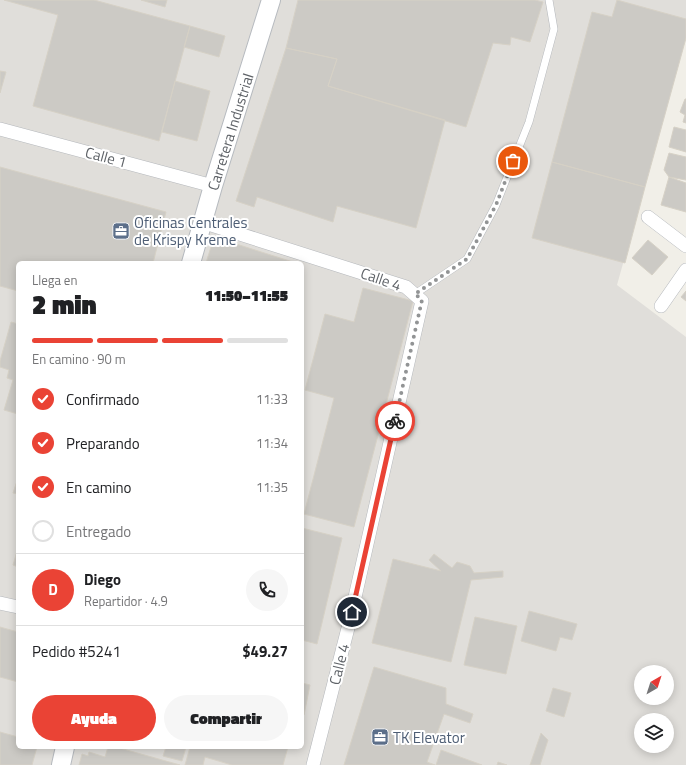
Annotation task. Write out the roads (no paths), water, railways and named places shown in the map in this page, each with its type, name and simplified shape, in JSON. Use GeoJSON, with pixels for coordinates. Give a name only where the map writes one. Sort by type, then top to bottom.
{"type":"FeatureCollection","features":[{"type":"Feature","properties":{"kind":"street","name":"Carretera Industrial"},"geometry":{"type":"LineString","coordinates":[[192,261],[202,222],[271,0]]}},
{"type":"Feature","properties":{"kind":"street","name":"Calle 1"},"geometry":{"type":"LineString","coordinates":[[0,129],[213,186]]}},
{"type":"Feature","properties":{"kind":"street"},"geometry":{"type":"LineString","coordinates":[[648,217],[686,246]]}},
{"type":"Feature","properties":{"kind":"street","name":"Calle 4"},"geometry":{"type":"LineString","coordinates":[[202,222],[406,287],[422,300],[348,628],[313,765]]}},
{"type":"Feature","properties":{"kind":"street"},"geometry":{"type":"LineString","coordinates":[[661,306],[686,270]]}},
{"type":"Feature","properties":{"kind":"street"},"geometry":{"type":"LineString","coordinates":[[0,603],[16,607]]}},
{"type":"Feature","properties":{"kind":"street"},"geometry":{"type":"LineString","coordinates":[[61,765],[65,749]]}},
{"type":"Feature","properties":{"kind":"lane"},"geometry":{"type":"LineString","coordinates":[[415,294],[467,259],[496,205],[529,122],[554,29],[549,0]]}},
{"type":"Feature","properties":{"kind":"place","name":"Oficinas Centrales de Krispy Kreme"},"geometry":{"type":"Point","coordinates":[121,231]}},
{"type":"Feature","properties":{"kind":"place","name":"TK Elevator"},"geometry":{"type":"Point","coordinates":[380,737]}}]}
